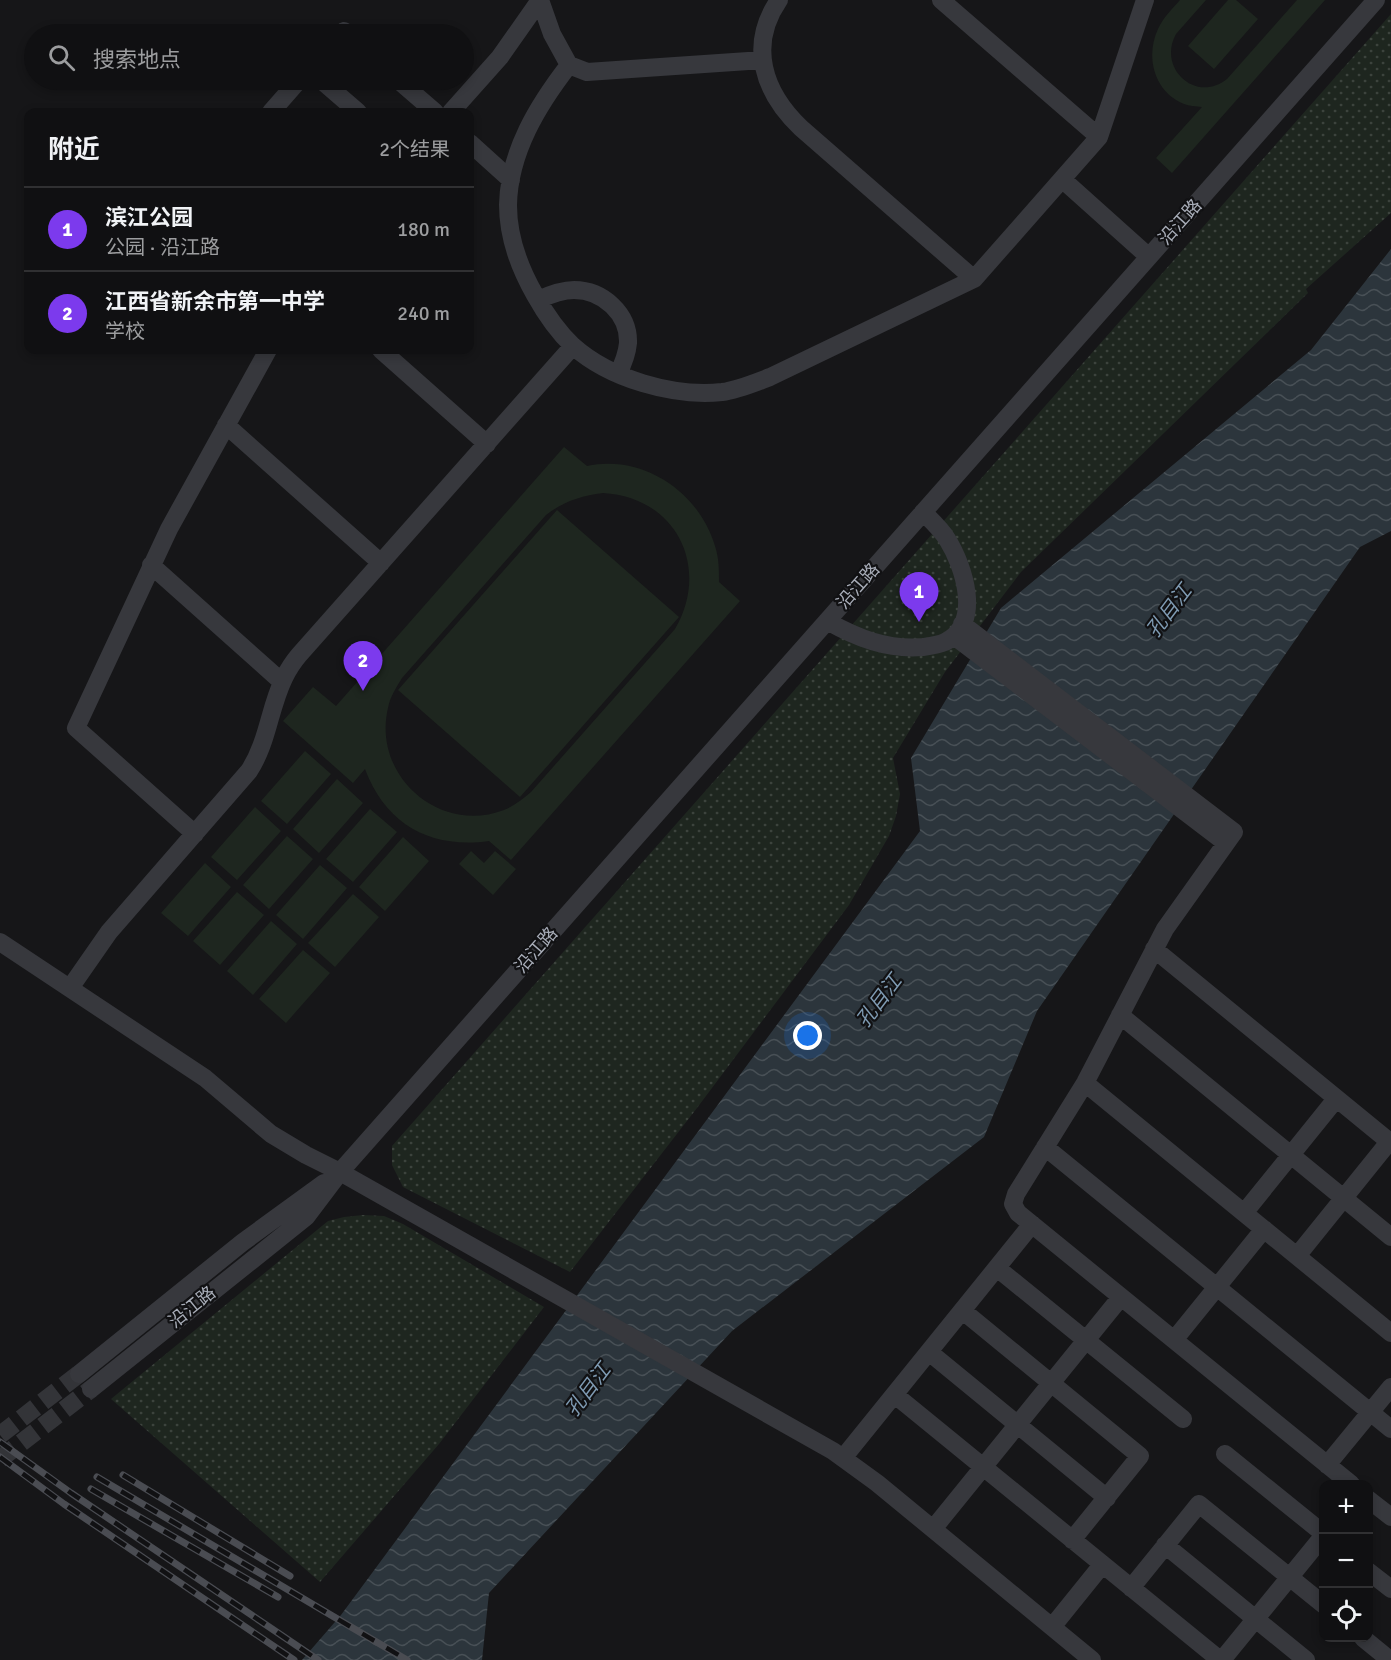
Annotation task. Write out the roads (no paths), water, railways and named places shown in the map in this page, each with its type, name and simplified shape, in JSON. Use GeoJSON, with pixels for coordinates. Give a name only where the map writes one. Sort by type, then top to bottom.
{"type":"FeatureCollection","features":[{"type":"Feature","properties":{"kind":"street"},"geometry":{"type":"LineString","coordinates":[[474,86],[500,57],[540,0],[552,34],[569,65],[587,72],[763,60]]}},
{"type":"Feature","properties":{"kind":"street"},"geometry":{"type":"LineString","coordinates":[[779,0],[766,24],[762,42],[767,81],[776,99],[788,116],[974,279]]}},
{"type":"Feature","properties":{"kind":"street"},"geometry":{"type":"LineString","coordinates":[[941,0],[1099,137]]}},
{"type":"Feature","properties":{"kind":"street"},"geometry":{"type":"LineString","coordinates":[[569,65],[547,96],[528,129],[517,155],[508,203],[512,243],[519,263],[538,300],[560,332],[573,346],[594,362],[618,374],[669,390],[696,393],[722,392],[770,377],[974,279],[1099,137],[1145,0]]}},
{"type":"Feature","properties":{"kind":"street","name":"沿江路"},"geometry":{"type":"LineString","coordinates":[[91,1389],[306,1217],[340,1172],[1376,0]]}},
{"type":"Feature","properties":{"kind":"street"},"geometry":{"type":"LineString","coordinates":[[274,108],[290,90]]}},
{"type":"Feature","properties":{"kind":"street"},"geometry":{"type":"LineString","coordinates":[[333,90],[353,108]]}},
{"type":"Feature","properties":{"kind":"street"},"geometry":{"type":"LineString","coordinates":[[410,90],[430,108]]}},
{"type":"Feature","properties":{"kind":"street"},"geometry":{"type":"LineString","coordinates":[[455,108],[471,90]]}},
{"type":"Feature","properties":{"kind":"street"},"geometry":{"type":"LineString","coordinates":[[474,147],[511,180]]}},
{"type":"Feature","properties":{"kind":"street"},"geometry":{"type":"LineString","coordinates":[[1062,180],[1149,257]]}},
{"type":"Feature","properties":{"kind":"street"},"geometry":{"type":"LineString","coordinates":[[538,300],[556,293],[574,290],[602,297],[618,311],[627,331],[627,351],[618,374]]}},
{"type":"Feature","properties":{"kind":"street"},"geometry":{"type":"LineString","coordinates":[[70,987],[109,932],[242,780],[255,762],[265,741],[282,682],[299,655],[573,346]]}},
{"type":"Feature","properties":{"kind":"street"},"geometry":{"type":"LineString","coordinates":[[195,834],[76,728],[151,565],[266,354]]}},
{"type":"Feature","properties":{"kind":"street"},"geometry":{"type":"LineString","coordinates":[[386,354],[487,444]]}},
{"type":"Feature","properties":{"kind":"street"},"geometry":{"type":"LineString","coordinates":[[226,425],[381,563]]}},
{"type":"Feature","properties":{"kind":"street"},"geometry":{"type":"LineString","coordinates":[[923,512],[947,540],[962,571],[968,602],[964,635]]}},
{"type":"Feature","properties":{"kind":"street"},"geometry":{"type":"LineString","coordinates":[[151,565],[282,682]]}},
{"type":"Feature","properties":{"kind":"street"},"geometry":{"type":"LineString","coordinates":[[827,621],[877,643],[911,648],[945,642],[964,635]]}},
{"type":"Feature","properties":{"kind":"street"},"geometry":{"type":"LineString","coordinates":[[964,635],[1230,838],[1178,910],[1154,949],[1085,1083],[1016,1194],[1013,1204],[1018,1213],[1345,1480]]}},
{"type":"Feature","properties":{"kind":"street"},"geometry":{"type":"LineString","coordinates":[[0,942],[205,1078],[271,1134],[843,1458],[877,1483],[1092,1660]]}},
{"type":"Feature","properties":{"kind":"street"},"geometry":{"type":"LineString","coordinates":[[1154,949],[1390,1143],[1297,1256]]}},
{"type":"Feature","properties":{"kind":"street"},"geometry":{"type":"LineString","coordinates":[[1120,1015],[1391,1237]]}},
{"type":"Feature","properties":{"kind":"street"},"geometry":{"type":"LineString","coordinates":[[1085,1083],[1391,1333]]}},
{"type":"Feature","properties":{"kind":"street"},"geometry":{"type":"LineString","coordinates":[[1244,1213],[1336,1099]]}},
{"type":"Feature","properties":{"kind":"street"},"geometry":{"type":"LineString","coordinates":[[1045,1147],[1391,1429]]}},
{"type":"Feature","properties":{"kind":"street","name":"沿江路"},"geometry":{"type":"LineString","coordinates":[[79,1374],[243,1242],[340,1172]]}},
{"type":"Feature","properties":{"kind":"street"},"geometry":{"type":"LineString","coordinates":[[843,1458],[1032,1224]]}},
{"type":"Feature","properties":{"kind":"street"},"geometry":{"type":"LineString","coordinates":[[1174,1340],[1264,1229]]}},
{"type":"Feature","properties":{"kind":"street"},"geometry":{"type":"LineString","coordinates":[[997,1268],[1183,1419]]}},
{"type":"Feature","properties":{"kind":"street"},"geometry":{"type":"LineString","coordinates":[[933,1529],[1121,1297]]}},
{"type":"Feature","properties":{"kind":"street"},"geometry":{"type":"LineString","coordinates":[[963,1311],[1140,1456],[1072,1540]]}},
{"type":"Feature","properties":{"kind":"street"},"geometry":{"type":"LineString","coordinates":[[929,1352],[1107,1498]]}},
{"type":"Feature","properties":{"kind":"street"},"geometry":{"type":"LineString","coordinates":[[1327,1465],[1391,1387]]}},
{"type":"Feature","properties":{"kind":"street"},"geometry":{"type":"LineString","coordinates":[[895,1395],[1221,1660],[1319,1540]]}},
{"type":"Feature","properties":{"kind":"street"},"geometry":{"type":"LineString","coordinates":[[1225,1454],[1322,1534]]}},
{"type":"Feature","properties":{"kind":"street"},"geometry":{"type":"LineString","coordinates":[[1373,1503],[1391,1517]]}},
{"type":"Feature","properties":{"kind":"street"},"geometry":{"type":"LineString","coordinates":[[1131,1588],[1199,1504],[1319,1602]]}},
{"type":"Feature","properties":{"kind":"street"},"geometry":{"type":"LineString","coordinates":[[1165,1545],[1306,1660]]}},
{"type":"Feature","properties":{"kind":"street"},"geometry":{"type":"LineString","coordinates":[[1052,1627],[1102,1564]]}},
{"type":"Feature","properties":{"kind":"street"},"geometry":{"type":"LineString","coordinates":[[1373,1575],[1391,1590]]}},
{"type":"Feature","properties":{"kind":"street"},"geometry":{"type":"LineString","coordinates":[[1368,1642],[1390,1660]]}},
{"type":"Feature","properties":{"kind":"water","name":"孔目江"},"geometry":{"type":"Polygon","coordinates":[[[1391,249],[1391,531],[1360,547],[1037,1011],[984,1137],[732,1331],[489,1593],[482,1660],[302,1660],[341,1615],[920,831],[911,758],[1001,608],[1311,350],[1391,249]]]}},
{"type":"Feature","properties":{"kind":"tunnel"},"geometry":{"type":"LineString","coordinates":[[0,1435],[79,1374]]}},
{"type":"Feature","properties":{"kind":"tunnel"},"geometry":{"type":"LineString","coordinates":[[0,1459],[91,1389]]}},
{"type":"Feature","properties":{"kind":"railway"},"geometry":{"type":"LineString","coordinates":[[0,1442],[71,1493],[318,1660]]}},
{"type":"Feature","properties":{"kind":"railway"},"geometry":{"type":"LineString","coordinates":[[0,1457],[64,1504],[294,1660]]}},
{"type":"Feature","properties":{"kind":"railway"},"geometry":{"type":"LineString","coordinates":[[123,1475],[290,1576]]}},
{"type":"Feature","properties":{"kind":"railway"},"geometry":{"type":"LineString","coordinates":[[97,1477],[407,1660]]}},
{"type":"Feature","properties":{"kind":"railway"},"geometry":{"type":"LineString","coordinates":[[91,1489],[278,1597]]}},
{"type":"Feature","properties":{"kind":"place","name":"滨江公园"},"geometry":{"type":"Point","coordinates":[919,622]}},
{"type":"Feature","properties":{"kind":"place","name":"江西省新余市第一中学"},"geometry":{"type":"Point","coordinates":[363,691]}}]}
